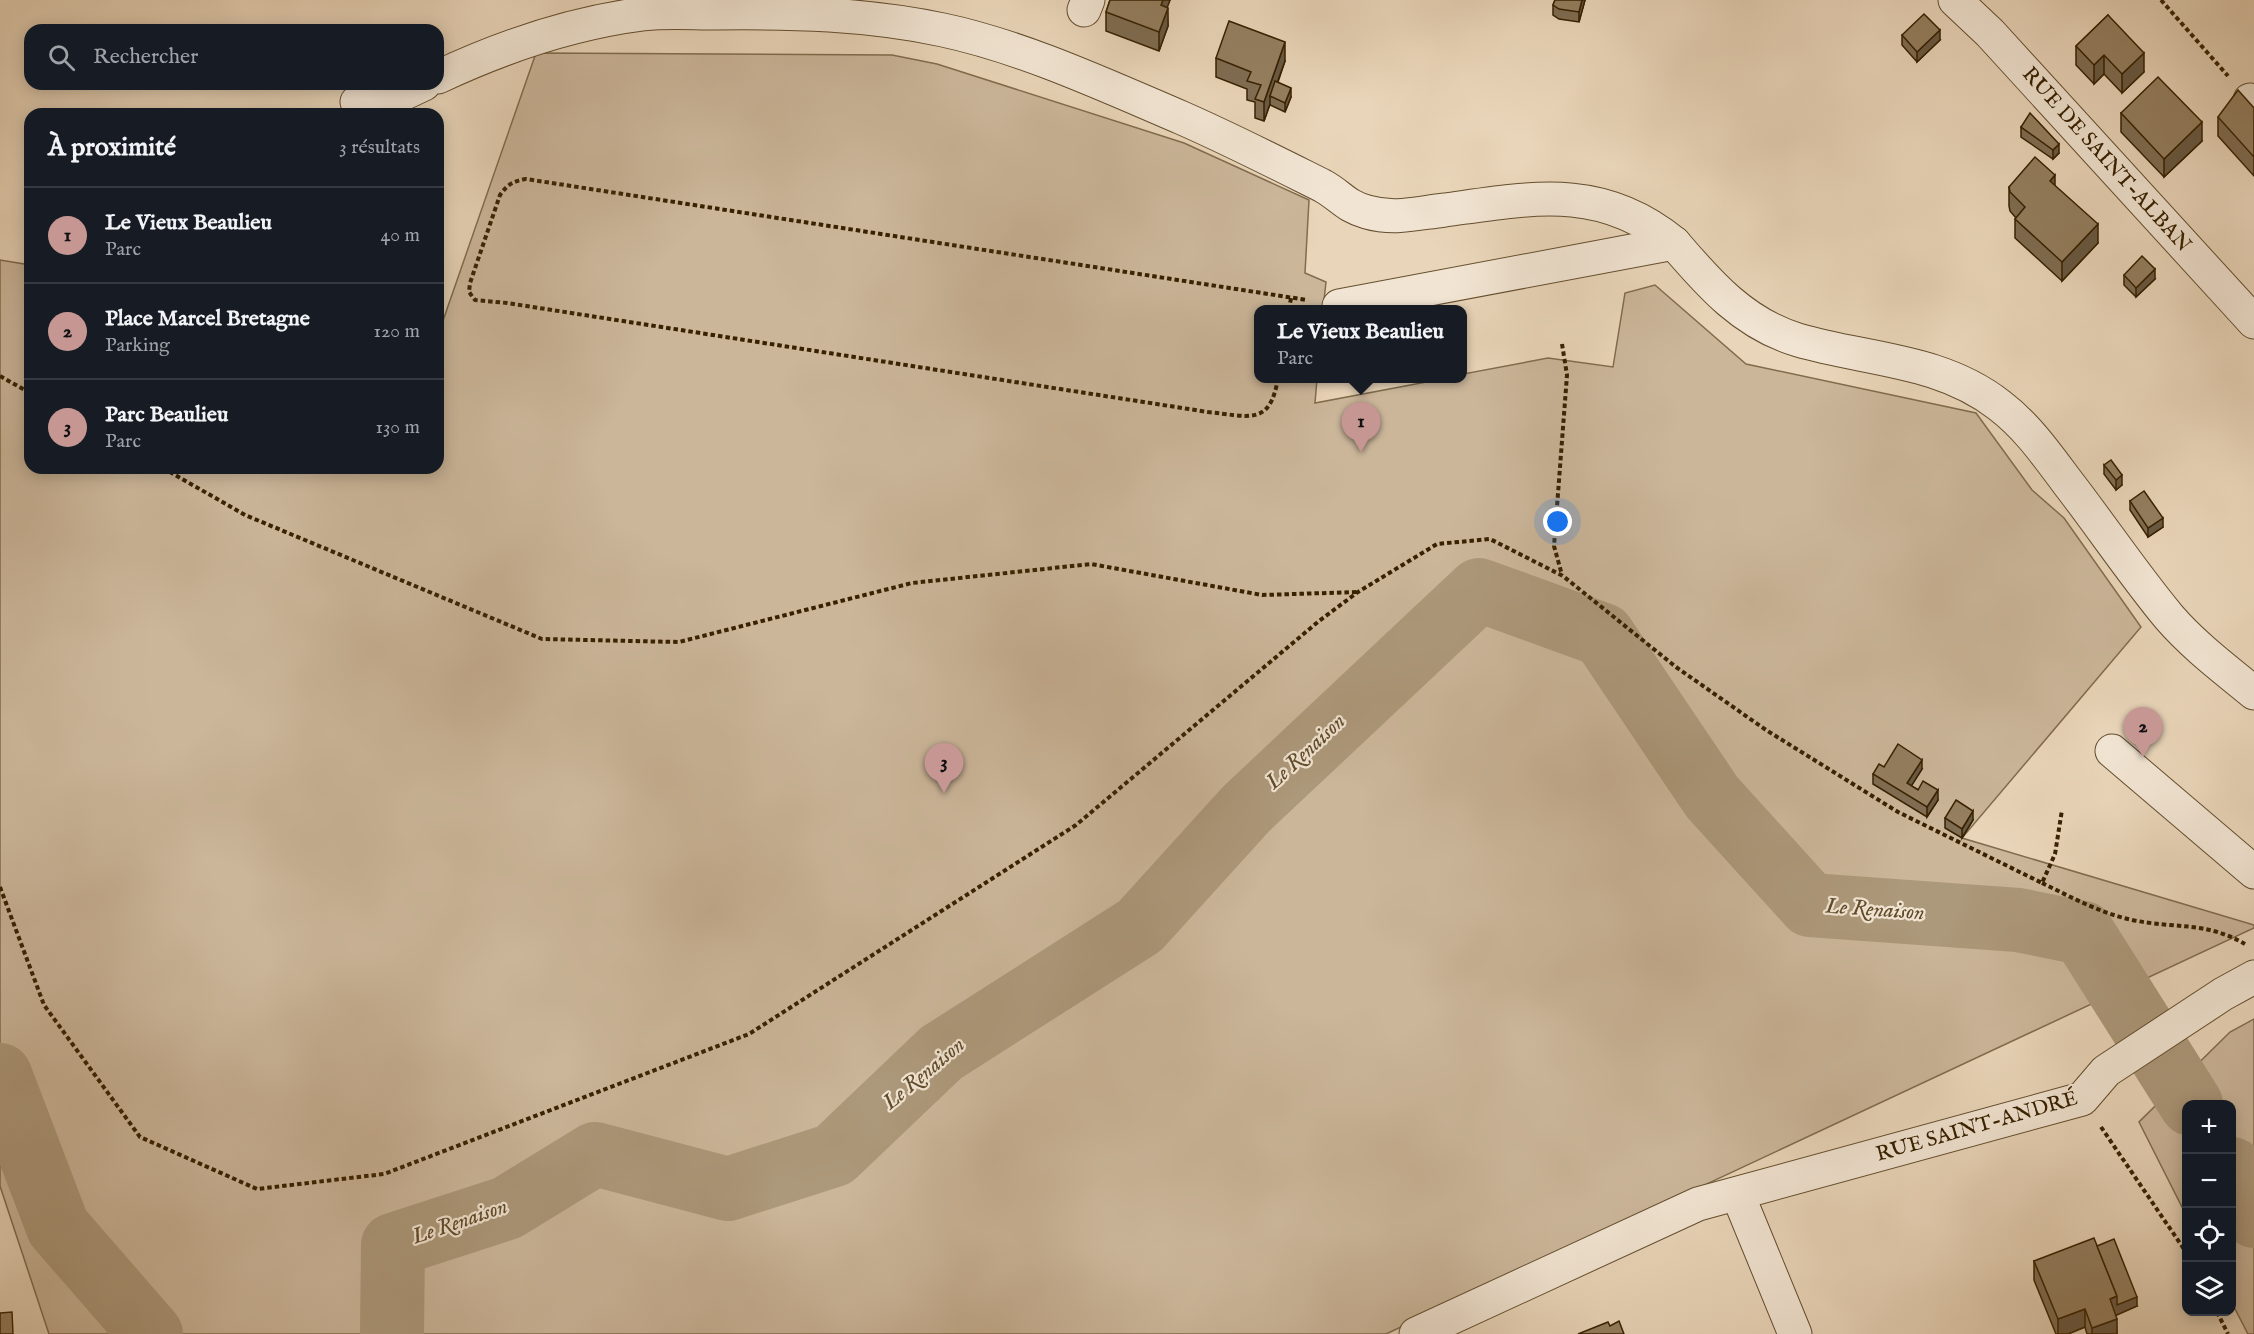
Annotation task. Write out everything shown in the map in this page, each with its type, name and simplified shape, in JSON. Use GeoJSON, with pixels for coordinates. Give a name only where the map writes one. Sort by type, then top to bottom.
{"type":"FeatureCollection","features":[{"type":"Feature","properties":{"kind":"street","name":"RUE DE SAINT-ALBAN"},"geometry":{"type":"LineString","coordinates":[[1955,0],[1990,33],[2254,322]]}},
{"type":"Feature","properties":{"kind":"street"},"geometry":{"type":"LineString","coordinates":[[444,74],[487,54],[528,41],[644,14],[845,15],[944,30],[1046,62],[1185,120],[1328,189],[1348,206],[1369,213],[1395,218],[1530,199],[1565,198],[1589,201],[1635,215],[1674,243],[1726,300],[1772,329],[1797,340],[1922,367],[1975,389],[1999,405],[2040,445],[2170,618],[2200,648],[2254,693]]}},
{"type":"Feature","properties":{"kind":"street"},"geometry":{"type":"LineString","coordinates":[[357,102],[390,100],[411,90]]}},
{"type":"Feature","properties":{"kind":"street"},"geometry":{"type":"LineString","coordinates":[[1344,305],[1674,243]]}},
{"type":"Feature","properties":{"kind":"street"},"geometry":{"type":"LineString","coordinates":[[2112,751],[2254,872]]}},
{"type":"Feature","properties":{"kind":"street","name":"RUE SAINT-ANDRÉ"},"geometry":{"type":"LineString","coordinates":[[1416,1334],[1698,1204],[1738,1195],[2082,1099],[2106,1071],[2223,994],[2251,962]]}},
{"type":"Feature","properties":{"kind":"street"},"geometry":{"type":"LineString","coordinates":[[1738,1195],[1795,1334]]}},
{"type":"Feature","properties":{"kind":"street","name":"RUE SAINT-ANDRÉ"},"geometry":{"type":"LineString","coordinates":[[1457,1334],[1698,1222],[1738,1195]]}},
{"type":"Feature","properties":{"kind":"path"},"geometry":{"type":"LineString","coordinates":[[2161,0],[2252,103]]}},
{"type":"Feature","properties":{"kind":"path"},"geometry":{"type":"LineString","coordinates":[[1277,383],[1271,406],[1264,414],[1254,417],[1209,412],[507,303],[484,302],[475,300],[469,292],[470,283],[500,195],[506,186],[515,180],[526,179],[1291,298],[1290,305]]}},
{"type":"Feature","properties":{"kind":"path"},"geometry":{"type":"LineString","coordinates":[[1562,344],[1567,375],[1554,546],[1563,576]]}},
{"type":"Feature","properties":{"kind":"path"},"geometry":{"type":"LineString","coordinates":[[0,376],[24,390]]}},
{"type":"Feature","properties":{"kind":"path"},"geometry":{"type":"LineString","coordinates":[[173,474],[245,515],[542,639],[679,642],[912,583],[1091,564],[1262,595],[1358,592]]}},
{"type":"Feature","properties":{"kind":"path"},"geometry":{"type":"LineString","coordinates":[[0,887],[44,1005],[140,1137],[257,1189],[384,1174],[749,1034],[1076,825],[1319,621],[1358,592],[1437,544],[1490,539],[1563,576],[1676,667],[1766,730],[1898,812],[2092,908],[2163,926],[2206,927],[2222,932],[2251,962]]}},
{"type":"Feature","properties":{"kind":"path"},"geometry":{"type":"LineString","coordinates":[[2042,883],[2055,854],[2062,810]]}},
{"type":"Feature","properties":{"kind":"path"},"geometry":{"type":"LineString","coordinates":[[2082,1099],[2182,1245]]}},
{"type":"Feature","properties":{"kind":"path"},"geometry":{"type":"LineString","coordinates":[[2219,1316],[2228,1334]]}},
{"type":"Feature","properties":{"kind":"shaded area"},"geometry":{"type":"Polygon","coordinates":[[[536,53],[892,55],[937,64],[1184,143],[1309,200],[1305,273],[1326,282],[1323,305],[1254,305],[1254,383],[1317,383],[1315,403],[1421,383],[1467,383],[1467,373],[1548,358],[1613,367],[1625,293],[1655,285],[1746,364],[1976,413],[2032,490],[2064,518],[2141,627],[1962,838],[2254,925],[2254,928],[1386,1334],[49,1334],[0,1186],[0,260],[24,264],[24,474],[444,474],[444,318],[536,53]]]}},
{"type":"Feature","properties":{"kind":"shaded area"},"geometry":{"type":"Polygon","coordinates":[[[2254,1019],[2254,1334],[2248,1334],[2236,1311],[2236,1100],[2182,1100],[2182,1207],[2139,1122],[2230,1032],[2254,1019]]]}},
{"type":"Feature","properties":{"kind":"building"},"geometry":{"type":"Polygon","coordinates":[[[1110,0],[1163,0],[1161,5],[1168,8],[1159,32],[1106,12],[1110,0]]]}},
{"type":"Feature","properties":{"kind":"building"},"geometry":{"type":"Polygon","coordinates":[[[1555,0],[1582,0],[1579,12],[1559,9],[1553,5],[1555,0]]]}},
{"type":"Feature","properties":{"kind":"building"},"geometry":{"type":"Polygon","coordinates":[[[1924,14],[1940,30],[1917,52],[1902,35],[1924,14]]]}},
{"type":"Feature","properties":{"kind":"building"},"geometry":{"type":"Polygon","coordinates":[[[2108,15],[2144,53],[2122,74],[2104,55],[2094,65],[2076,46],[2108,15]]]}},
{"type":"Feature","properties":{"kind":"building"},"geometry":{"type":"Polygon","coordinates":[[[1229,21],[1285,42],[1264,102],[1255,99],[1261,85],[1247,81],[1251,72],[1216,58],[1229,21]]]}},
{"type":"Feature","properties":{"kind":"building"},"geometry":{"type":"Polygon","coordinates":[[[2158,77],[2202,122],[2164,159],[2121,113],[2158,77]]]}},
{"type":"Feature","properties":{"kind":"building"},"geometry":{"type":"Polygon","coordinates":[[[1275,81],[1291,88],[1285,103],[1270,96],[1275,81]]]}},
{"type":"Feature","properties":{"kind":"building"},"geometry":{"type":"Polygon","coordinates":[[[2238,90],[2254,108],[2254,157],[2218,117],[2238,90]]]}},
{"type":"Feature","properties":{"kind":"building"},"geometry":{"type":"Polygon","coordinates":[[[2030,113],[2059,144],[2053,150],[2021,127],[2030,113]]]}},
{"type":"Feature","properties":{"kind":"building"},"geometry":{"type":"Polygon","coordinates":[[[2035,157],[2055,175],[2050,181],[2098,224],[2062,262],[2015,219],[2025,207],[2010,192],[2009,187],[2035,157]]]}},
{"type":"Feature","properties":{"kind":"building"},"geometry":{"type":"Polygon","coordinates":[[[2142,256],[2155,269],[2136,288],[2124,275],[2142,256]]]}},
{"type":"Feature","properties":{"kind":"building"},"geometry":{"type":"Polygon","coordinates":[[[2111,460],[2122,475],[2116,480],[2104,465],[2111,460]]]}},
{"type":"Feature","properties":{"kind":"building"},"geometry":{"type":"Polygon","coordinates":[[[2144,491],[2163,518],[2148,528],[2130,501],[2144,491]]]}},
{"type":"Feature","properties":{"kind":"building"},"geometry":{"type":"Polygon","coordinates":[[[1898,744],[1922,760],[1907,783],[1918,790],[1923,781],[1938,790],[1927,807],[1873,774],[1879,764],[1884,767],[1898,744]]]}},
{"type":"Feature","properties":{"kind":"building"},"geometry":{"type":"Polygon","coordinates":[[[1956,800],[1973,811],[1962,829],[1945,818],[1956,800]]]}},
{"type":"Feature","properties":{"kind":"building"},"geometry":{"type":"Polygon","coordinates":[[[2094,1238],[2117,1296],[2110,1299],[2117,1319],[2092,1328],[2085,1309],[2058,1319],[2034,1261],[2094,1238]]]}},
{"type":"Feature","properties":{"kind":"building"},"geometry":{"type":"Polygon","coordinates":[[[2114,1239],[2137,1297],[2117,1305],[2117,1296],[2097,1246],[2114,1239]]]}},
{"type":"Feature","properties":{"kind":"building"},"geometry":{"type":"Polygon","coordinates":[[[12,1312],[13,1334],[0,1334],[0,1313],[12,1312]]]}},
{"type":"Feature","properties":{"kind":"building"},"geometry":{"type":"Polygon","coordinates":[[[1619,1321],[1624,1334],[1578,1334],[1608,1322],[1610,1326],[1619,1321]]]}},
{"type":"Feature","properties":{"kind":"waterway","name":"Le Renaison"},"geometry":{"type":"LineString","coordinates":[[392,1334],[393,1245],[507,1208],[595,1154],[728,1189],[834,1155],[941,1053],[1140,926],[1246,809],[1479,590],[1603,635],[1712,797],[1810,905],[2018,920],[2083,933],[2188,1100]]}},
{"type":"Feature","properties":{"kind":"waterway","name":"Le Renaison"},"geometry":{"type":"LineString","coordinates":[[0,1075],[58,1227],[151,1334]]}},
{"type":"Feature","properties":{"kind":"waterway","name":"Le Renaison"},"geometry":{"type":"LineString","coordinates":[[2236,1178],[2254,1216]]}},
{"type":"Feature","properties":{"kind":"place","name":"Le Vieux Beaulieu"},"geometry":{"type":"Point","coordinates":[1361,452]}},
{"type":"Feature","properties":{"kind":"place","name":"Place Marcel Bretagne"},"geometry":{"type":"Point","coordinates":[2143,757]}},
{"type":"Feature","properties":{"kind":"place","name":"Parc Beaulieu"},"geometry":{"type":"Point","coordinates":[944,793]}}]}
